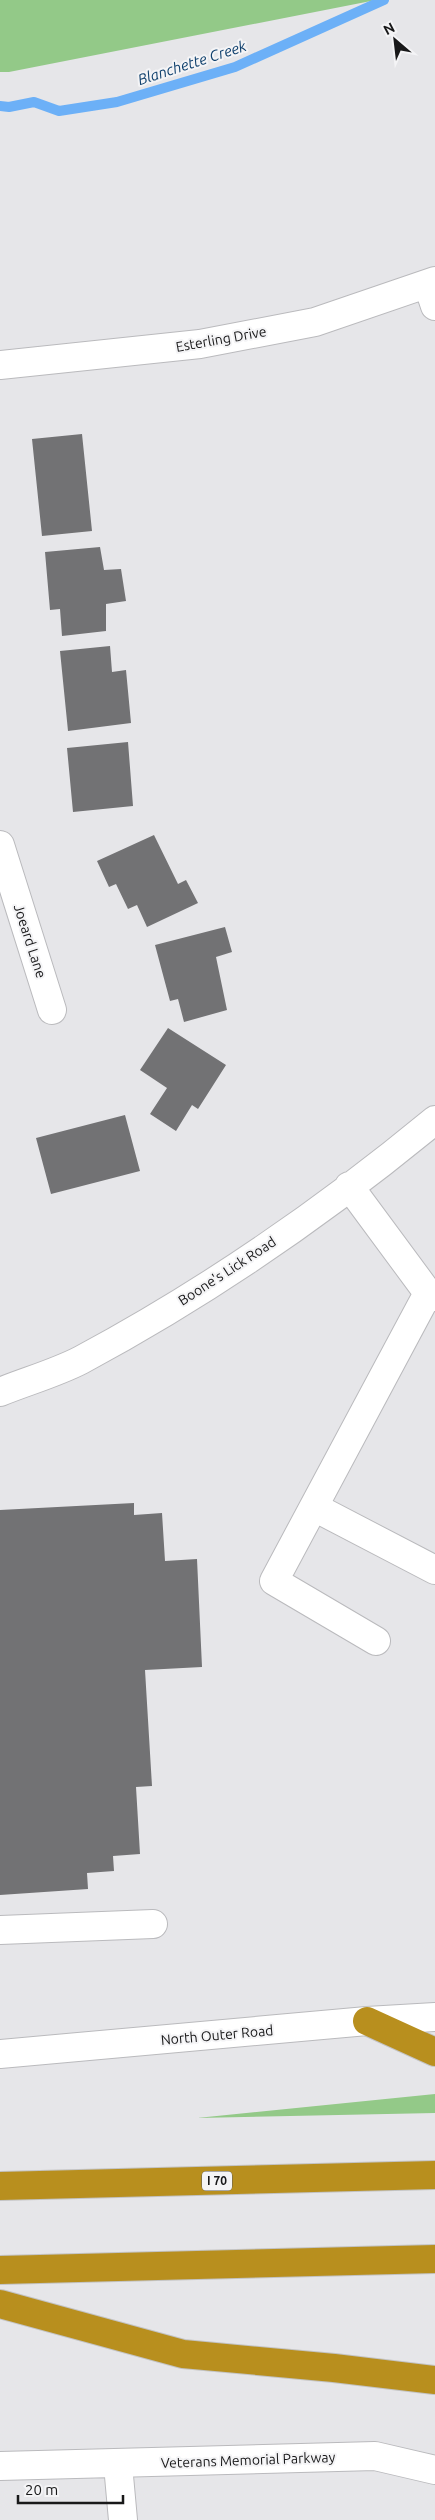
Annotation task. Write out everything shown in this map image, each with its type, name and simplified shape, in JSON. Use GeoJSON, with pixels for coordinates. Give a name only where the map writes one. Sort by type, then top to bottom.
{"type":"FeatureCollection","features":[{"type":"Feature","properties":{"kind":"highway"},"geometry":{"type":"LineString","coordinates":[[367,2021],[435,2052]]}},
{"type":"Feature","properties":{"kind":"highway","name":"I 70"},"geometry":{"type":"LineString","coordinates":[[0,2186],[435,2175]]}},
{"type":"Feature","properties":{"kind":"highway"},"geometry":{"type":"LineString","coordinates":[[0,2270],[435,2259]]}},
{"type":"Feature","properties":{"kind":"highway"},"geometry":{"type":"LineString","coordinates":[[0,2304],[183,2354],[334,2368],[435,2380]]}},
{"type":"Feature","properties":{"kind":"street","name":"Esterling Drive"},"geometry":{"type":"LineString","coordinates":[[0,365],[200,344],[315,322],[432,291]]}},
{"type":"Feature","properties":{"kind":"street","name":"Joeard Lane"},"geometry":{"type":"LineString","coordinates":[[0,844],[52,1010]]}},
{"type":"Feature","properties":{"kind":"street","name":"Boone's Lick Road"},"geometry":{"type":"LineString","coordinates":[[0,1392],[80,1360],[183,1300],[284,1234],[435,1120]]}},
{"type":"Feature","properties":{"kind":"street"},"geometry":{"type":"LineString","coordinates":[[349,1186],[431,1295],[274,1581],[376,1641]]}},
{"type":"Feature","properties":{"kind":"street"},"geometry":{"type":"LineString","coordinates":[[314,1507],[435,1570]]}},
{"type":"Feature","properties":{"kind":"street"},"geometry":{"type":"LineString","coordinates":[[0,1930],[153,1924]]}},
{"type":"Feature","properties":{"kind":"street","name":"North Outer Road"},"geometry":{"type":"LineString","coordinates":[[0,2054],[367,2021],[435,2017]]}},
{"type":"Feature","properties":{"kind":"street","name":"Veterans Memorial Parkway"},"geometry":{"type":"LineString","coordinates":[[0,2466],[376,2456],[435,2470]]}},
{"type":"Feature","properties":{"kind":"street"},"geometry":{"type":"LineString","coordinates":[[118,2464],[123,2520]]}},
{"type":"Feature","properties":{"kind":"green space"},"geometry":{"type":"Polygon","coordinates":[[[0,0],[376,0],[9,72],[0,72],[0,0]]]}},
{"type":"Feature","properties":{"kind":"green space"},"geometry":{"type":"Polygon","coordinates":[[[435,2094],[435,2113],[197,2118],[435,2094]]]}},
{"type":"Feature","properties":{"kind":"building"},"geometry":{"type":"Polygon","coordinates":[[[82,434],[92,531],[42,536],[32,439],[82,434]]]}},
{"type":"Feature","properties":{"kind":"building"},"geometry":{"type":"Polygon","coordinates":[[[100,547],[104,570],[121,569],[126,601],[106,604],[106,631],[62,636],[60,609],[50,610],[45,552],[100,547]]]}},
{"type":"Feature","properties":{"kind":"building"},"geometry":{"type":"Polygon","coordinates":[[[110,646],[112,672],[126,670],[131,723],[68,731],[60,651],[110,646]]]}},
{"type":"Feature","properties":{"kind":"building"},"geometry":{"type":"Polygon","coordinates":[[[128,742],[133,806],[73,812],[67,748],[128,742]]]}},
{"type":"Feature","properties":{"kind":"building"},"geometry":{"type":"Polygon","coordinates":[[[154,835],[178,884],[186,880],[198,903],[147,927],[137,905],[128,909],[116,884],[109,887],[97,861],[154,835]]]}},
{"type":"Feature","properties":{"kind":"building"},"geometry":{"type":"Polygon","coordinates":[[[225,927],[232,952],[216,957],[227,1010],[184,1022],[178,999],[170,1001],[155,945],[225,927]]]}},
{"type":"Feature","properties":{"kind":"building"},"geometry":{"type":"Polygon","coordinates":[[[168,1028],[226,1065],[198,1109],[192,1105],[176,1131],[150,1114],[167,1088],[140,1070],[168,1028]]]}},
{"type":"Feature","properties":{"kind":"building"},"geometry":{"type":"Polygon","coordinates":[[[125,1115],[140,1171],[51,1194],[36,1138],[125,1115]]]}},
{"type":"Feature","properties":{"kind":"building"},"geometry":{"type":"Polygon","coordinates":[[[134,1503],[134,1515],[162,1513],[165,1561],[197,1559],[202,1667],[145,1670],[152,1786],[136,1787],[140,1854],[113,1856],[114,1871],[87,1873],[88,1889],[0,1895],[0,1510],[134,1503]]]}},
{"type":"Feature","properties":{"kind":"waterway","name":"Blanchette Creek"},"geometry":{"type":"LineString","coordinates":[[0,106],[9,107],[34,102],[59,111],[117,102],[235,67],[384,0]]}}]}
